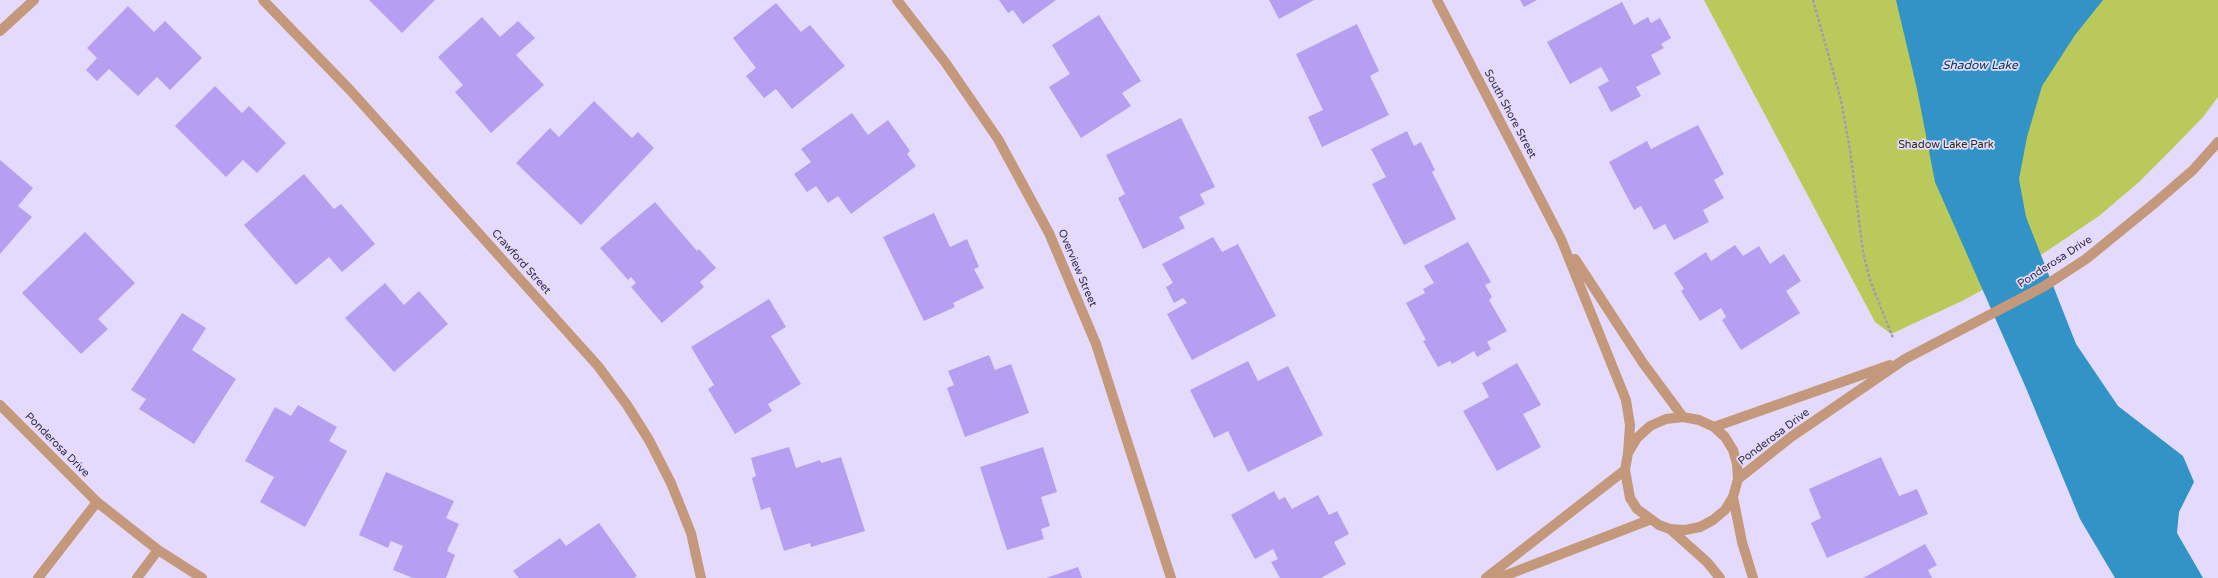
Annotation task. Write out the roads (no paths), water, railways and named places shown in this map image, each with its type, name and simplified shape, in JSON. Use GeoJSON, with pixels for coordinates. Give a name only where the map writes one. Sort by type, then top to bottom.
{"type":"FeatureCollection","features":[{"type":"Feature","properties":{"kind":"street"},"geometry":{"type":"LineString","coordinates":[[0,31],[34,0]]}},
{"type":"Feature","properties":{"kind":"street","name":"Crawford Street"},"geometry":{"type":"LineString","coordinates":[[263,0],[350,90],[598,366],[628,405],[649,440],[671,483],[691,533],[701,578]]}},
{"type":"Feature","properties":{"kind":"street","name":"Overview Street"},"geometry":{"type":"LineString","coordinates":[[897,0],[945,62],[998,139],[1049,233],[1096,344],[1171,578]]}},
{"type":"Feature","properties":{"kind":"street","name":"South Shore Street"},"geometry":{"type":"LineString","coordinates":[[1437,0],[1562,238],[1643,363],[1683,417]]}},
{"type":"Feature","properties":{"kind":"street","name":"Ponderosa Drive"},"geometry":{"type":"LineString","coordinates":[[1738,479],[1791,437],[1905,359],[2043,287],[2086,259],[2193,170],[2218,142]]}},
{"type":"Feature","properties":{"kind":"street","name":"South Shore Street"},"geometry":{"type":"LineString","coordinates":[[1562,238],[1626,400],[1630,425],[1628,453]]}},
{"type":"Feature","properties":{"kind":"street","name":"Ponderosa Drive"},"geometry":{"type":"LineString","coordinates":[[1714,427],[1905,359]]}},
{"type":"Feature","properties":{"kind":"street","name":"Ponderosa Drive"},"geometry":{"type":"LineString","coordinates":[[0,405],[97,502],[158,550],[202,578]]}},
{"type":"Feature","properties":{"kind":"street"},"geometry":{"type":"LineString","coordinates":[[1670,529],[1685,530],[1700,527],[1713,520],[1725,510],[1733,497],[1738,479],[1737,464],[1733,450],[1725,437],[1714,427],[1699,420],[1683,417],[1666,419],[1650,426],[1637,438],[1628,453],[1625,470],[1630,498],[1637,509],[1649,520],[1670,529],[1707,562],[1720,578]]}},
{"type":"Feature","properties":{"kind":"street"},"geometry":{"type":"LineString","coordinates":[[1486,578],[1625,470]]}},
{"type":"Feature","properties":{"kind":"street"},"geometry":{"type":"LineString","coordinates":[[1733,497],[1742,542],[1753,578]]}},
{"type":"Feature","properties":{"kind":"street"},"geometry":{"type":"LineString","coordinates":[[38,578],[97,502]]}},
{"type":"Feature","properties":{"kind":"street"},"geometry":{"type":"LineString","coordinates":[[1499,578],[1649,520]]}},
{"type":"Feature","properties":{"kind":"street"},"geometry":{"type":"LineString","coordinates":[[137,578],[158,550]]}},
{"type":"Feature","properties":{"kind":"water","name":"Shadow Lake"},"geometry":{"type":"Polygon","coordinates":[[[1896,0],[2103,0],[2075,35],[2042,86],[2027,137],[2019,179],[2026,217],[2076,344],[2118,406],[2183,456],[2194,482],[2179,512],[2177,533],[2203,578],[2115,578],[2080,519],[2026,388],[1935,182],[1917,89],[1896,0]]]}},
{"type":"Feature","properties":{"kind":"park label","name":"Shadow Lake Park"},"geometry":{"type":"Point","coordinates":[1946,145]}}]}
